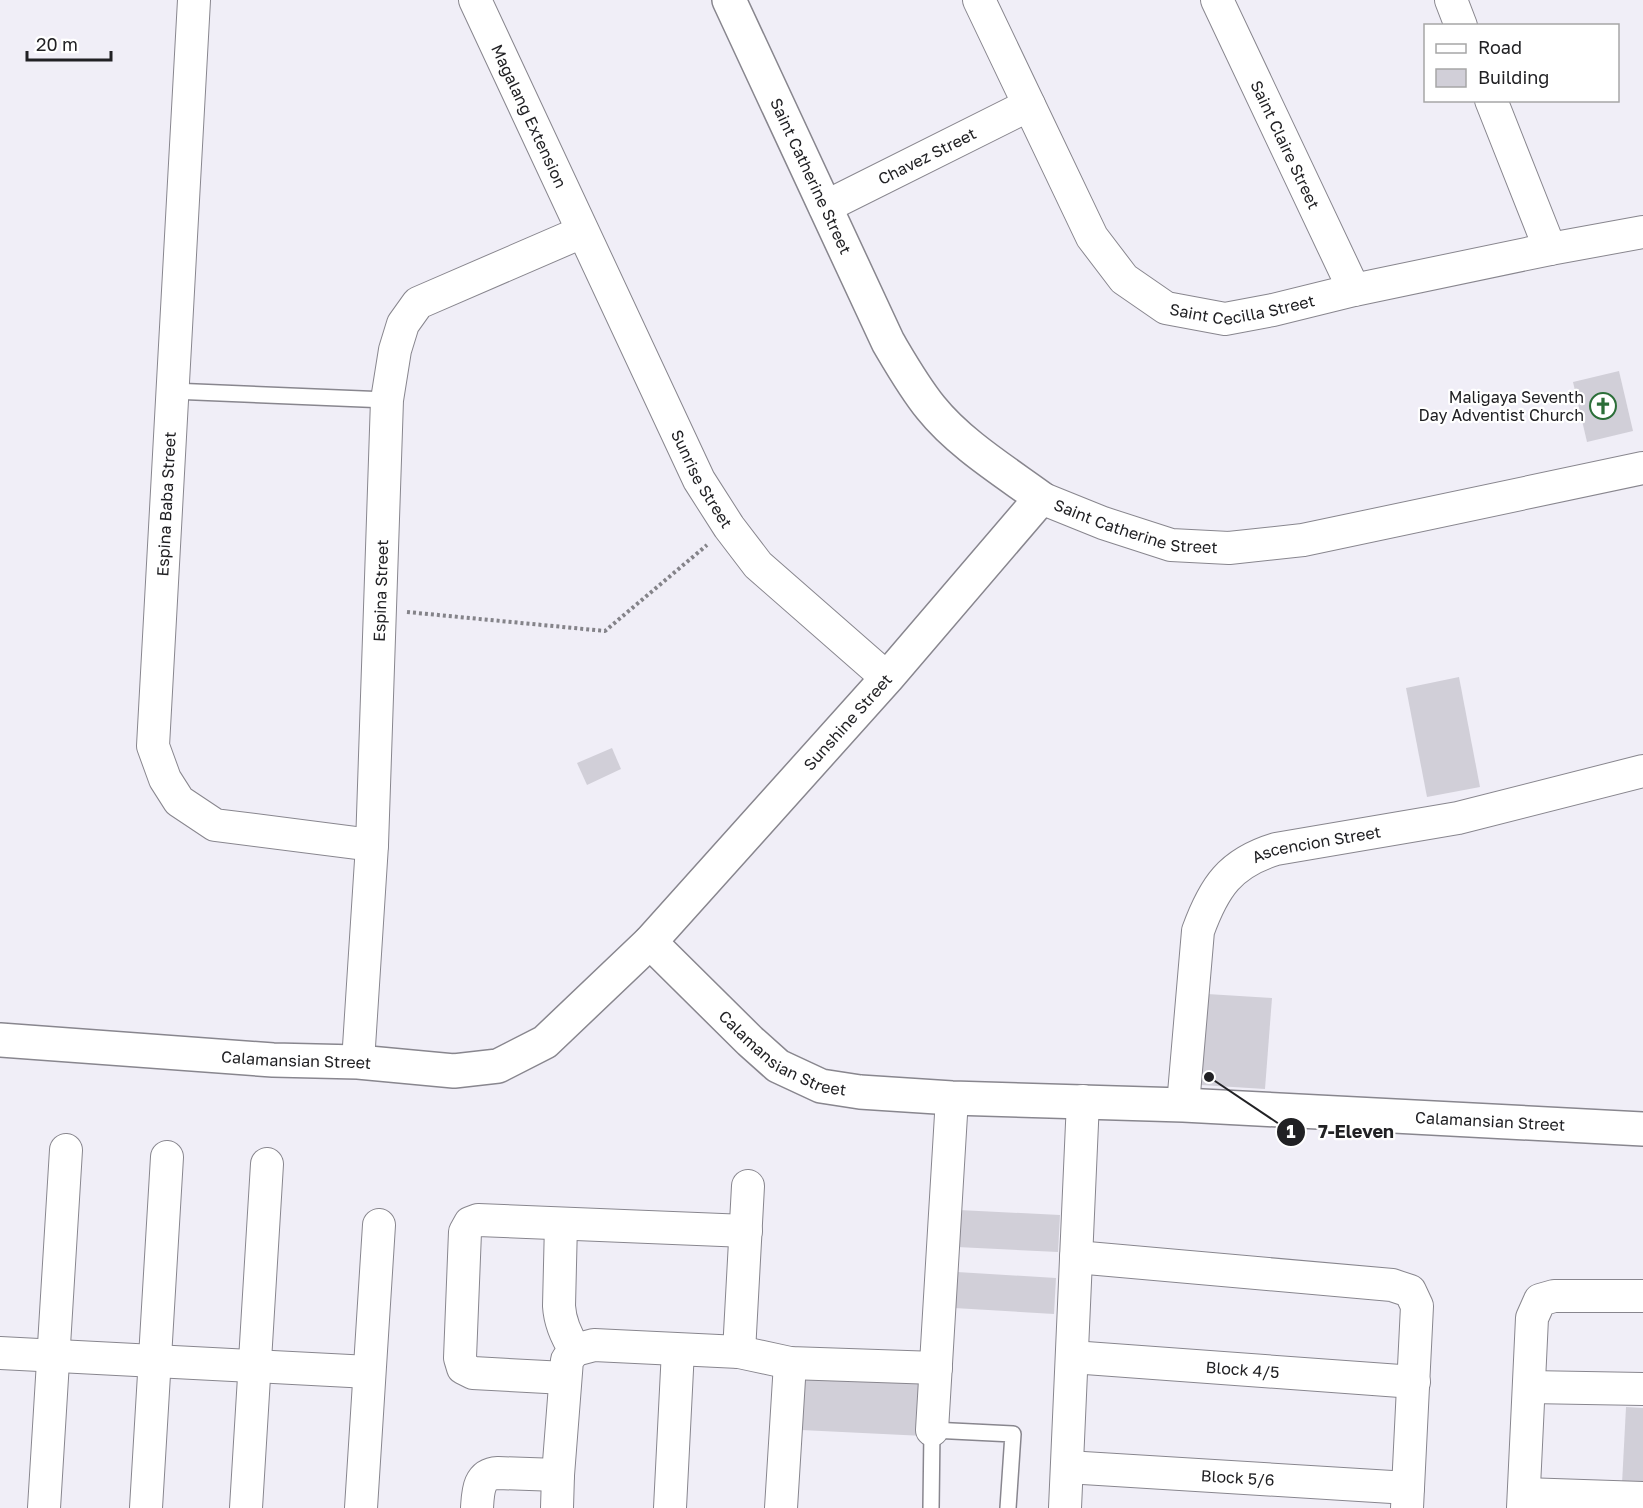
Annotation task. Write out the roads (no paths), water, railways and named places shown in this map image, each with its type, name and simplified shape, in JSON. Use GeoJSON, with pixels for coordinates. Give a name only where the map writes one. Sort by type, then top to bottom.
{"type":"FeatureCollection","features":[{"type":"Feature","properties":{"kind":"street","name":"Espina Baba Street"},"geometry":{"type":"LineString","coordinates":[[194,0],[153,746],[165,779],[179,801],[215,825],[372,845]]}},
{"type":"Feature","properties":{"kind":"street","name":"Magalang Extension"},"geometry":{"type":"LineString","coordinates":[[475,0],[582,232]]}},
{"type":"Feature","properties":{"kind":"street","name":"Saint Catherine Street"},"geometry":{"type":"LineString","coordinates":[[729,0],[888,342],[908,376],[931,409],[964,440],[1041,498],[1103,523],[1171,544],[1229,549],[1303,540],[1643,468]]}},
{"type":"Feature","properties":{"kind":"street","name":"Saint Cecilla Street"},"geometry":{"type":"LineString","coordinates":[[979,0],[1092,237],[1124,279],[1166,308],[1225,319],[1550,249],[1643,232]]}},
{"type":"Feature","properties":{"kind":"street","name":"Saint Claire Street"},"geometry":{"type":"LineString","coordinates":[[1217,0],[1354,290]]}},
{"type":"Feature","properties":{"kind":"street"},"geometry":{"type":"LineString","coordinates":[[1451,0],[1460,24]]}},
{"type":"Feature","properties":{"kind":"street"},"geometry":{"type":"LineString","coordinates":[[1492,102],[1550,249]]}},
{"type":"Feature","properties":{"kind":"street","name":"Chavez Street"},"geometry":{"type":"LineString","coordinates":[[825,207],[1029,105]]}},
{"type":"Feature","properties":{"kind":"street","name":"Espina Street"},"geometry":{"type":"LineString","coordinates":[[358,1062],[372,845],[387,400],[395,350],[403,324],[418,303],[582,232]]}},
{"type":"Feature","properties":{"kind":"street","name":"Sunrise Street"},"geometry":{"type":"LineString","coordinates":[[582,232],[699,480],[729,527],[758,564],[887,678]]}},
{"type":"Feature","properties":{"kind":"street","name":"Sunshine Street"},"geometry":{"type":"LineString","coordinates":[[650,942],[887,678],[1041,498]]}},
{"type":"Feature","properties":{"kind":"street","name":"Ascencion Street"},"geometry":{"type":"LineString","coordinates":[[1183,1105],[1198,931],[1207,905],[1219,886],[1236,868],[1256,855],[1276,849],[1458,818],[1643,771]]}},
{"type":"Feature","properties":{"kind":"street","name":"Calamansian Street"},"geometry":{"type":"LineString","coordinates":[[0,1040],[273,1060],[358,1062],[454,1071],[498,1066],[545,1042],[650,942],[778,1066],[821,1086],[860,1092],[952,1098],[1183,1105],[1643,1129]]}},
{"type":"Feature","properties":{"kind":"street"},"geometry":{"type":"LineString","coordinates":[[932,1430],[952,1098]]}},
{"type":"Feature","properties":{"kind":"street"},"geometry":{"type":"LineString","coordinates":[[1065,1508],[1083,1101]]}},
{"type":"Feature","properties":{"kind":"street"},"geometry":{"type":"LineString","coordinates":[[44,1508],[66,1150]]}},
{"type":"Feature","properties":{"kind":"street"},"geometry":{"type":"LineString","coordinates":[[146,1508],[167,1157]]}},
{"type":"Feature","properties":{"kind":"street"},"geometry":{"type":"LineString","coordinates":[[246,1508],[267,1164]]}},
{"type":"Feature","properties":{"kind":"street"},"geometry":{"type":"LineString","coordinates":[[739,1352],[748,1186]]}},
{"type":"Feature","properties":{"kind":"street"},"geometry":{"type":"LineString","coordinates":[[565,1378],[472,1373],[463,1368],[460,1358],[465,1232],[470,1222],[478,1220],[746,1231]]}},
{"type":"Feature","properties":{"kind":"street"},"geometry":{"type":"LineString","coordinates":[[561,1224],[560,1318],[575,1350]]}},
{"type":"Feature","properties":{"kind":"street"},"geometry":{"type":"LineString","coordinates":[[360,1508],[379,1226]]}},
{"type":"Feature","properties":{"kind":"street"},"geometry":{"type":"LineString","coordinates":[[1076,1257],[1392,1285],[1410,1291],[1417,1306],[1407,1498]]}},
{"type":"Feature","properties":{"kind":"street"},"geometry":{"type":"LineString","coordinates":[[1643,1296],[1554,1296],[1540,1300],[1532,1317],[1524,1501],[1643,1498]]}},
{"type":"Feature","properties":{"kind":"street"},"geometry":{"type":"LineString","coordinates":[[557,1508],[567,1360],[575,1350],[594,1345],[739,1352],[790,1363],[936,1368]]}},
{"type":"Feature","properties":{"kind":"street"},"geometry":{"type":"LineString","coordinates":[[670,1508],[678,1350]]}},
{"type":"Feature","properties":{"kind":"street"},"geometry":{"type":"LineString","coordinates":[[0,1353],[369,1372]]}},
{"type":"Feature","properties":{"kind":"street","name":"Block 4/5"},"geometry":{"type":"LineString","coordinates":[[1072,1357],[1414,1382]]}},
{"type":"Feature","properties":{"kind":"street"},"geometry":{"type":"LineString","coordinates":[[781,1508],[790,1363]]}},
{"type":"Feature","properties":{"kind":"street"},"geometry":{"type":"LineString","coordinates":[[1529,1387],[1643,1389]]}},
{"type":"Feature","properties":{"kind":"street","name":"Block 5/6"},"geometry":{"type":"LineString","coordinates":[[1067,1467],[1407,1498]]}},
{"type":"Feature","properties":{"kind":"street"},"geometry":{"type":"LineString","coordinates":[[477,1508],[480,1484],[489,1474],[558,1475]]}},
{"type":"Feature","properties":{"kind":"lane"},"geometry":{"type":"LineString","coordinates":[[172,391],[387,400]]}},
{"type":"Feature","properties":{"kind":"lane"},"geometry":{"type":"LineString","coordinates":[[931,1508],[932,1430],[1013,1434],[1008,1508]]}},
{"type":"Feature","properties":{"kind":"place","name":"Maligaya Seventh Day Adventist Church"},"geometry":{"type":"Point","coordinates":[1603,406]}},
{"type":"Feature","properties":{"kind":"place","name":"7-Eleven"},"geometry":{"type":"Point","coordinates":[1209,1077]}}]}
